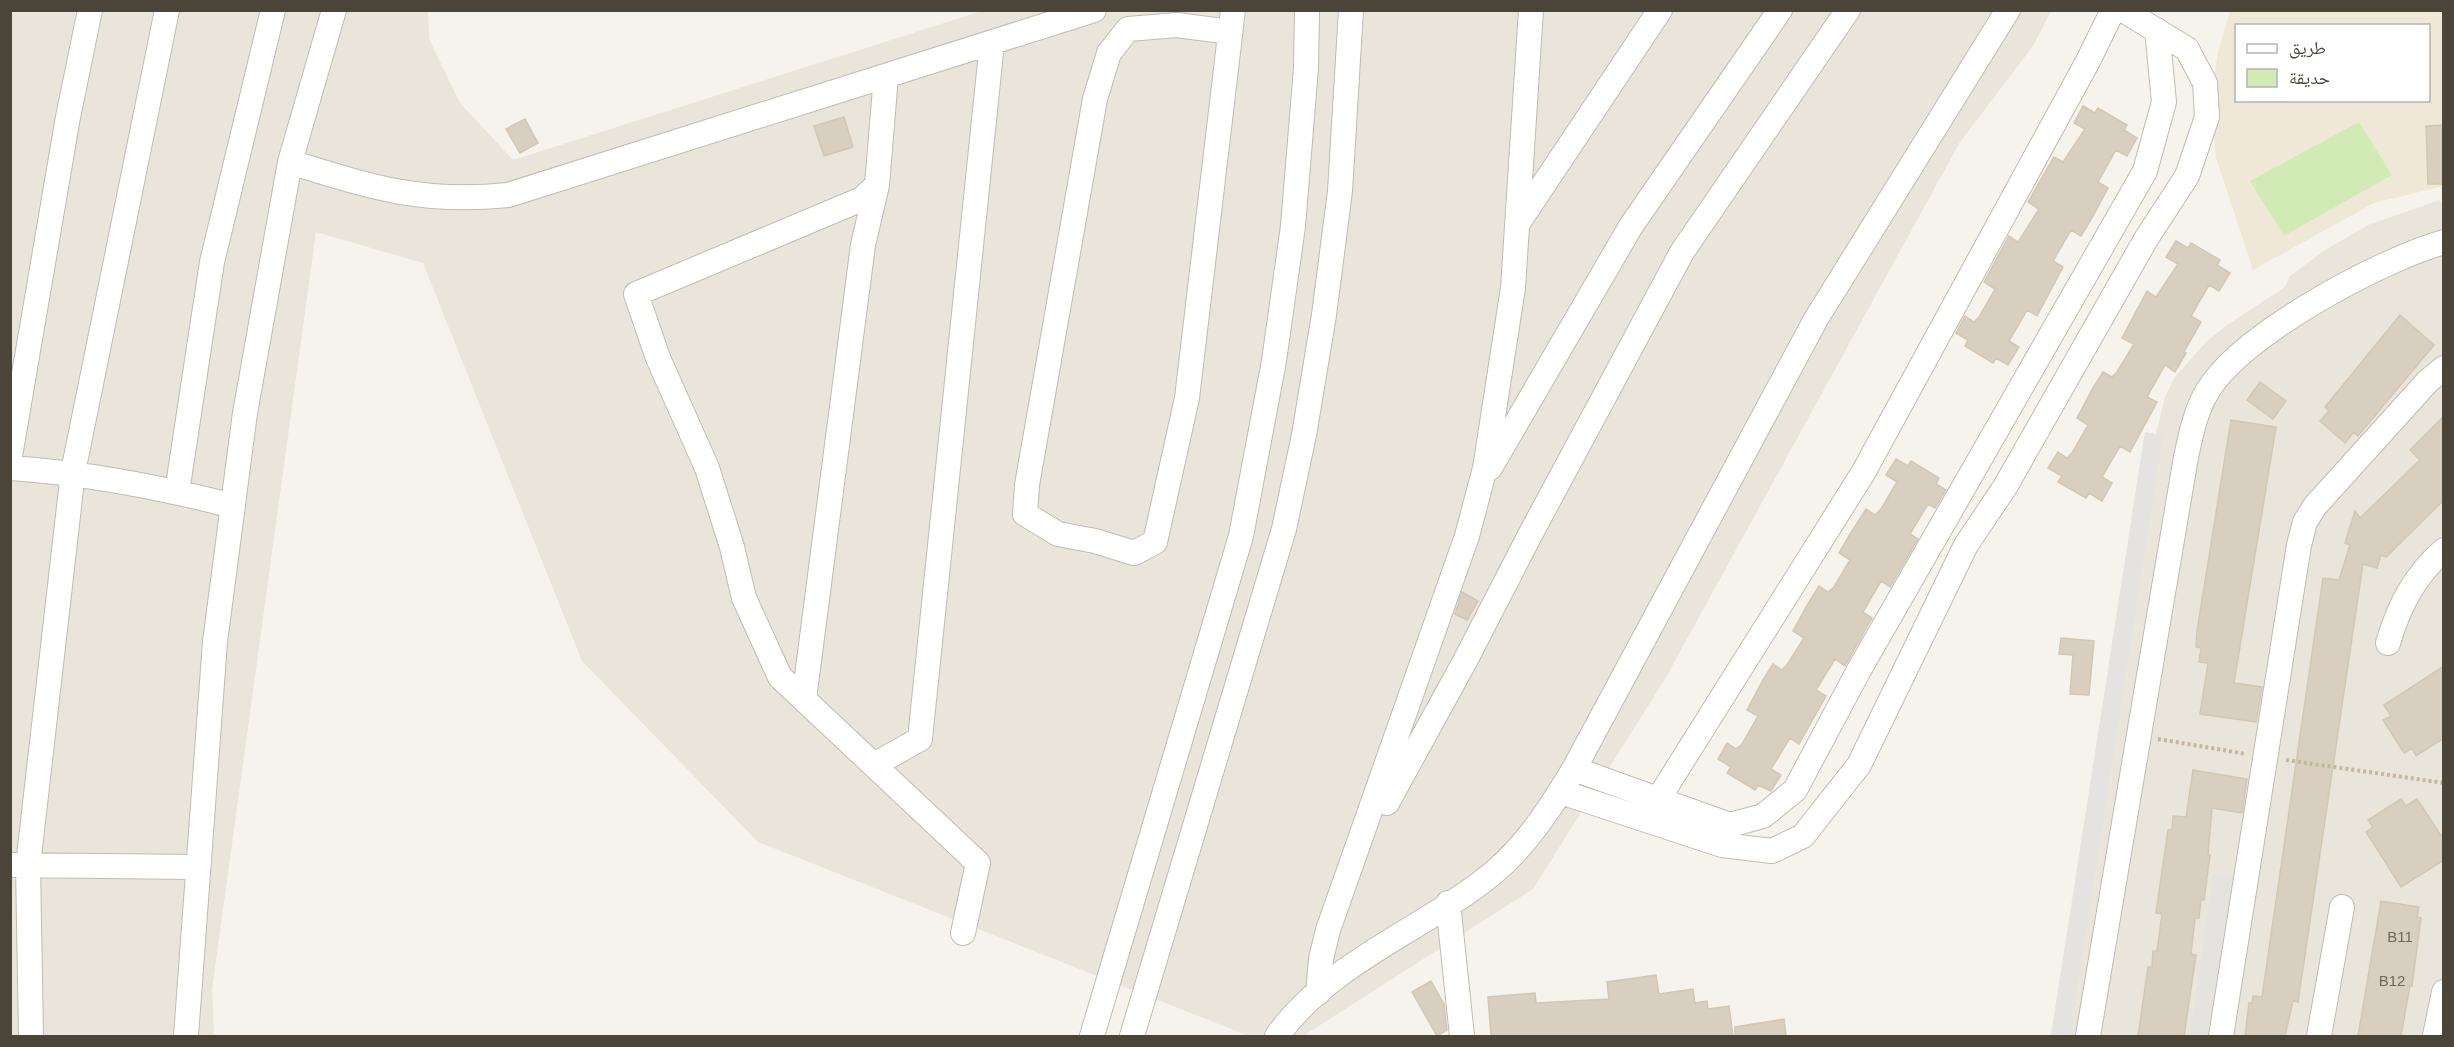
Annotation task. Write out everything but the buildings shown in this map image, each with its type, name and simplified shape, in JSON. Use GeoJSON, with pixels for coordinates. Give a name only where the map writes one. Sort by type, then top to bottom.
{"type":"FeatureCollection","features":[{"type":"Feature","properties":{"kind":"street"},"geometry":{"type":"LineString","coordinates":[[10,456],[68,117],[90,10]]}},
{"type":"Feature","properties":{"kind":"street"},"geometry":{"type":"LineString","coordinates":[[31,1036],[19,865],[73,472],[167,10]]}},
{"type":"Feature","properties":{"kind":"street"},"geometry":{"type":"LineString","coordinates":[[177,492],[212,262],[273,10]]}},
{"type":"Feature","properties":{"kind":"street"},"geometry":{"type":"LineString","coordinates":[[186,1036],[215,642],[245,413],[290,162],[334,10]]}},
{"type":"Feature","properties":{"kind":"street"},"geometry":{"type":"LineString","coordinates":[[290,162],[407,195],[474,199],[508,195],[1094,10]]}},
{"type":"Feature","properties":{"kind":"street"},"geometry":{"type":"LineString","coordinates":[[1092,1036],[1241,536],[1274,361],[1293,226],[1306,68],[1307,10]]}},
{"type":"Feature","properties":{"kind":"street"},"geometry":{"type":"LineString","coordinates":[[1132,1036],[1281,540],[1304,435],[1324,315],[1340,191],[1351,10]]}},
{"type":"Feature","properties":{"kind":"street"},"geometry":{"type":"LineString","coordinates":[[1318,993],[1321,959],[1328,930],[1467,536],[1480,486],[1513,288],[1531,10]]}},
{"type":"Feature","properties":{"kind":"street"},"geometry":{"type":"LineString","coordinates":[[1517,224],[1659,10]]}},
{"type":"Feature","properties":{"kind":"street"},"geometry":{"type":"LineString","coordinates":[[1480,486],[1631,226],[1780,10]]}},
{"type":"Feature","properties":{"kind":"street"},"geometry":{"type":"LineString","coordinates":[[1347,878],[1466,661],[1531,533],[1682,252],[1848,10]]}},
{"type":"Feature","properties":{"kind":"street"},"geometry":{"type":"LineString","coordinates":[[1277,1036],[1290,1018],[1330,982],[1448,903],[1500,865],[1526,840],[1561,792],[1821,309],[2008,10]]}},
{"type":"Feature","properties":{"kind":"street"},"geometry":{"type":"LineString","coordinates":[[1658,801],[1863,473],[2113,10]]}},
{"type":"Feature","properties":{"kind":"street"},"geometry":{"type":"LineString","coordinates":[[1561,792],[1722,845],[1772,852],[1803,836],[1859,765],[1966,545],[2005,487],[2146,239],[2187,176],[2207,117],[2205,82],[2187,49],[2123,10]]}},
{"type":"Feature","properties":{"kind":"street"},"geometry":{"type":"LineString","coordinates":[[1232,21],[1186,398],[1155,542],[1134,553],[1095,541],[1058,534],[1025,514],[1027,484],[1095,99],[1109,53],[1128,29],[1232,21]]}},
{"type":"Feature","properties":{"kind":"street"},"geometry":{"type":"LineString","coordinates":[[1574,770],[1730,825],[1763,816],[1794,790],[1859,670],[2145,171],[2164,102],[2157,30]]}},
{"type":"Feature","properties":{"kind":"street"},"geometry":{"type":"LineString","coordinates":[[874,765],[920,739],[992,43]]}},
{"type":"Feature","properties":{"kind":"street"},"geometry":{"type":"LineString","coordinates":[[804,699],[863,245],[877,185],[886,76]]}},
{"type":"Feature","properties":{"kind":"street"},"geometry":{"type":"LineString","coordinates":[[877,185],[862,198],[636,294],[658,358],[707,468],[732,548],[744,598],[780,677],[978,863],[963,933]]}},
{"type":"Feature","properties":{"kind":"street"},"geometry":{"type":"LineString","coordinates":[[2088,1036],[2137,735],[2186,457],[2193,425],[2207,392],[2226,366],[2257,339],[2346,285],[2394,260],[2444,242]]}},
{"type":"Feature","properties":{"kind":"street"},"geometry":{"type":"LineString","coordinates":[[2221,1036],[2299,545],[2305,522],[2315,506],[2428,381],[2444,368]]}},
{"type":"Feature","properties":{"kind":"street"},"geometry":{"type":"LineString","coordinates":[[10,468],[73,472],[177,492],[233,506]]}},
{"type":"Feature","properties":{"kind":"street"},"geometry":{"type":"LineString","coordinates":[[2388,643],[2396,615],[2408,590],[2444,550]]}},
{"type":"Feature","properties":{"kind":"street"},"geometry":{"type":"LineString","coordinates":[[19,865],[197,867]]}},
{"type":"Feature","properties":{"kind":"street"},"geometry":{"type":"LineString","coordinates":[[1448,903],[1462,1036]]}},
{"type":"Feature","properties":{"kind":"street"},"geometry":{"type":"LineString","coordinates":[[2319,1036],[2342,907]]}},
{"type":"Feature","properties":{"kind":"street"},"geometry":{"type":"LineString","coordinates":[[2435,1036],[2444,992]]}},
{"type":"Feature","properties":{"kind":"path"},"geometry":{"type":"LineString","coordinates":[[2137,735],[2266,757],[2444,783]]}},
{"type":"Feature","properties":{"kind":"shaded area"},"geometry":{"type":"Polygon","coordinates":[[[10,11],[428,11],[429,39],[460,103],[513,160],[982,11],[2051,11],[2033,46],[1960,142],[1665,679],[1533,889],[1303,1036],[1249,1036],[758,842],[582,661],[423,263],[316,232],[212,990],[214,1036],[11,1036],[10,11]]]}},
{"type":"Feature","properties":{"kind":"shaded area"},"geometry":{"type":"Polygon","coordinates":[[[2230,11],[2443,11],[2443,190],[2440,187],[2374,203],[2253,270],[2216,158],[2210,100],[2218,52],[2230,11]]]}},
{"type":"Feature","properties":{"kind":"shaded area"},"geometry":{"type":"Polygon","coordinates":[[[2440,200],[2444,207],[2443,1036],[2051,1036],[2145,432],[2156,434],[2165,397],[2175,377],[2207,341],[2227,325],[2285,287],[2290,276],[2325,250],[2370,224],[2440,200]]]}},
{"type":"Feature","properties":{"kind":"shaded area"},"geometry":{"type":"Polygon","coordinates":[[[2145,433],[2163,435],[2070,1036],[2051,1036],[2145,433]]]}},
{"type":"Feature","properties":{"kind":"shaded area"},"geometry":{"type":"Polygon","coordinates":[[[2213,875],[2233,878],[2210,1036],[2190,1036],[2213,875]]]}},
{"type":"Feature","properties":{"kind":"green space"},"geometry":{"type":"Polygon","coordinates":[[[2359,122],[2392,175],[2284,236],[2250,181],[2359,122]]]}}]}
